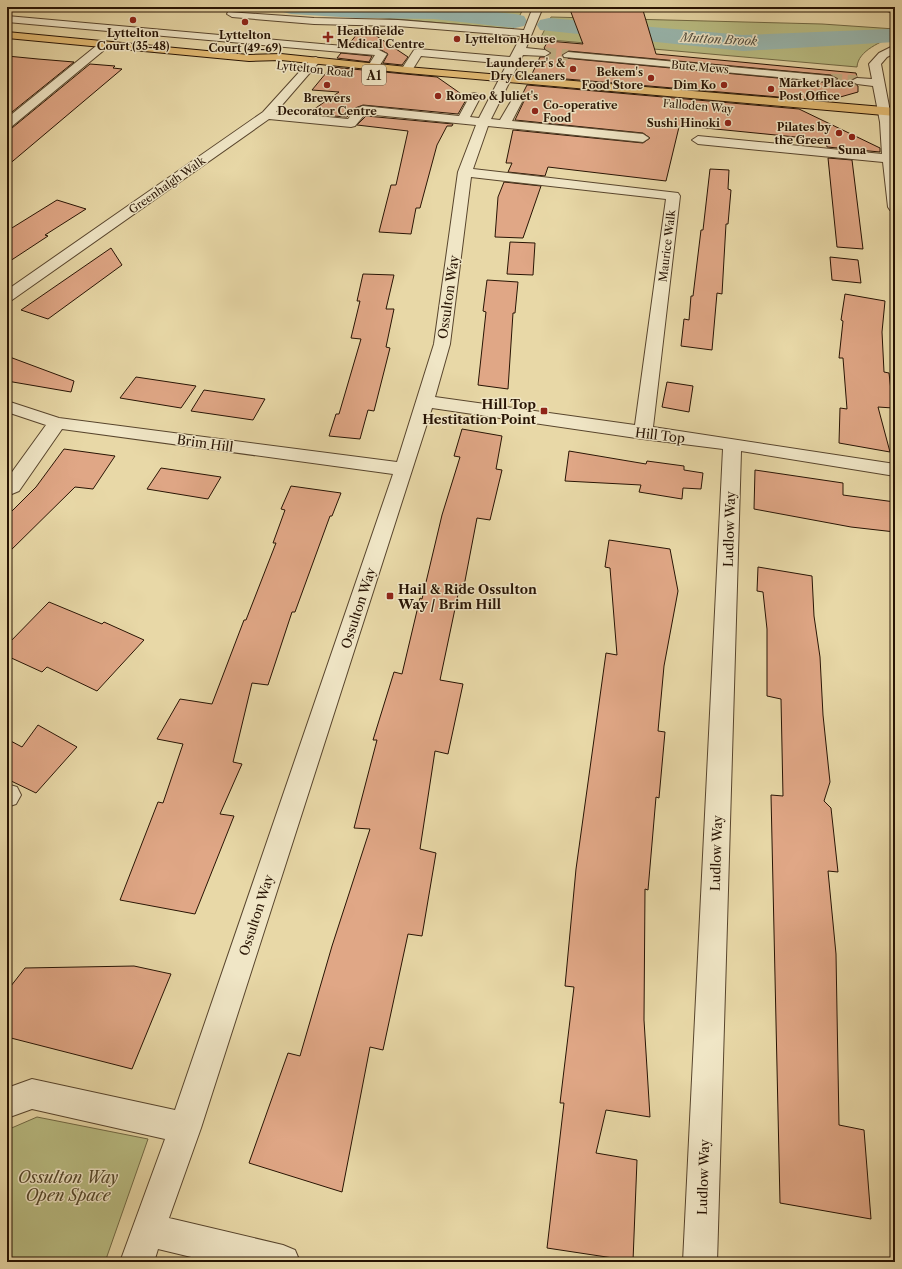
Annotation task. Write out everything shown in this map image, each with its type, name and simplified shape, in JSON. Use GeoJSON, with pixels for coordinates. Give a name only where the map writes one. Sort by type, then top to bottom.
{"type":"FeatureCollection","features":[{"type":"Feature","properties":{"kind":"highway","name":"Lyttelton Road"},"geometry":{"type":"LineString","coordinates":[[7,35],[249,58],[272,64],[374,66],[503,83]]}},
{"type":"Feature","properties":{"kind":"highway","name":"Lyttelton Road"},"geometry":{"type":"LineString","coordinates":[[313,64],[503,83]]}},
{"type":"Feature","properties":{"kind":"highway","name":"Falloden Way"},"geometry":{"type":"LineString","coordinates":[[503,83],[889,117]]}},
{"type":"Feature","properties":{"kind":"street","name":"Ossulton Way"},"geometry":{"type":"LineString","coordinates":[[137,1262],[185,1128],[404,470],[442,344],[465,172],[483,123],[528,33],[538,7]]}},
{"type":"Feature","properties":{"kind":"street"},"geometry":{"type":"LineString","coordinates":[[884,7],[895,10]]}},
{"type":"Feature","properties":{"kind":"street"},"geometry":{"type":"LineString","coordinates":[[232,14],[304,21],[398,23],[528,33]]}},
{"type":"Feature","properties":{"kind":"street","name":"Lyttelton Road"},"geometry":{"type":"LineString","coordinates":[[7,19],[378,52],[382,54],[374,66]]}},
{"type":"Feature","properties":{"kind":"street"},"geometry":{"type":"LineString","coordinates":[[7,124],[105,44]]}},
{"type":"Feature","properties":{"kind":"street"},"geometry":{"type":"LineString","coordinates":[[895,48],[883,55],[875,64],[878,81],[889,117],[886,137],[892,159],[895,206]]}},
{"type":"Feature","properties":{"kind":"street"},"geometry":{"type":"LineString","coordinates":[[407,70],[418,52],[516,56],[545,53]]}},
{"type":"Feature","properties":{"kind":"street","name":"Bute Mews"},"geometry":{"type":"LineString","coordinates":[[568,55],[831,79]]}},
{"type":"Feature","properties":{"kind":"street","name":"Greenhalgh Walk"},"geometry":{"type":"LineString","coordinates":[[7,297],[267,115],[313,64]]}},
{"type":"Feature","properties":{"kind":"street"},"geometry":{"type":"LineString","coordinates":[[857,81],[891,80]]}},
{"type":"Feature","properties":{"kind":"street"},"geometry":{"type":"LineString","coordinates":[[462,121],[475,96]]}},
{"type":"Feature","properties":{"kind":"street"},"geometry":{"type":"LineString","coordinates":[[504,125],[517,100]]}},
{"type":"Feature","properties":{"kind":"street"},"geometry":{"type":"LineString","coordinates":[[267,115],[352,123],[361,111],[643,138]]}},
{"type":"Feature","properties":{"kind":"street"},"geometry":{"type":"LineString","coordinates":[[698,140],[892,159]]}},
{"type":"Feature","properties":{"kind":"street","name":"Maurice Walk"},"geometry":{"type":"LineString","coordinates":[[465,172],[673,196],[643,433]]}},
{"type":"Feature","properties":{"kind":"street","name":"Hill Top"},"geometry":{"type":"LineString","coordinates":[[424,401],[643,433],[732,444],[895,470]]}},
{"type":"Feature","properties":{"kind":"street","name":"Brim Hill"},"geometry":{"type":"LineString","coordinates":[[7,406],[57,423],[404,470]]}},
{"type":"Feature","properties":{"kind":"street"},"geometry":{"type":"LineString","coordinates":[[7,489],[12,486],[57,423]]}},
{"type":"Feature","properties":{"kind":"street","name":"Ludlow Way"},"geometry":{"type":"LineString","coordinates":[[700,1262],[732,444]]}},
{"type":"Feature","properties":{"kind":"street"},"geometry":{"type":"LineString","coordinates":[[7,1103],[32,1094],[185,1128]]}},
{"type":"Feature","properties":{"kind":"street"},"geometry":{"type":"LineString","coordinates":[[148,1230],[283,1262]]}},
{"type":"Feature","properties":{"kind":"green space"},"geometry":{"type":"Polygon","coordinates":[[[255,7],[524,7],[513,29],[255,7]]]}},
{"type":"Feature","properties":{"kind":"green space"},"geometry":{"type":"Polygon","coordinates":[[[551,17],[822,24],[895,29],[895,35],[866,51],[858,61],[857,67],[540,39],[551,17]]]}},
{"type":"Feature","properties":{"kind":"green space","name":"Ossulton Way Open Space"},"geometry":{"type":"Polygon","coordinates":[[[37,1117],[148,1139],[105,1262],[7,1262],[7,1130],[37,1117]]]}},
{"type":"Feature","properties":{"kind":"building"},"geometry":{"type":"Polygon","coordinates":[[[569,7],[642,7],[656,54],[856,73],[857,77],[850,82],[858,86],[858,92],[826,101],[531,76],[540,57],[546,57],[551,54],[544,48],[548,41],[583,44],[569,7]],[[568,51],[562,55],[564,58],[831,83],[838,80],[831,75],[568,51]]]}},
{"type":"Feature","properties":{"kind":"building"},"geometry":{"type":"Polygon","coordinates":[[[363,27],[408,57],[402,65],[383,63],[388,54],[378,48],[348,45],[363,27]]]}},
{"type":"Feature","properties":{"kind":"building"},"geometry":{"type":"Polygon","coordinates":[[[341,53],[372,56],[369,62],[337,58],[341,53]]]}},
{"type":"Feature","properties":{"kind":"building"},"geometry":{"type":"Polygon","coordinates":[[[7,56],[38,59],[74,62],[7,116],[7,56]]]}},
{"type":"Feature","properties":{"kind":"building"},"geometry":{"type":"Polygon","coordinates":[[[90,64],[115,66],[113,68],[122,69],[7,166],[7,129],[12,128],[90,64]]]}},
{"type":"Feature","properties":{"kind":"building"},"geometry":{"type":"Polygon","coordinates":[[[331,67],[437,77],[467,98],[458,114],[363,105],[355,108],[347,117],[307,114],[339,92],[312,90],[331,67]]]}},
{"type":"Feature","properties":{"kind":"building"},"geometry":{"type":"Polygon","coordinates":[[[527,85],[799,109],[880,148],[880,152],[827,147],[826,140],[685,126],[679,127],[666,181],[548,167],[545,176],[508,172],[512,163],[506,163],[513,130],[643,143],[650,138],[643,133],[515,120],[524,101],[521,97],[527,85]]]}},
{"type":"Feature","properties":{"kind":"building"},"geometry":{"type":"Polygon","coordinates":[[[366,116],[453,124],[452,126],[447,126],[437,145],[420,208],[416,208],[411,234],[379,232],[391,185],[396,185],[408,131],[357,125],[366,116]]]}},
{"type":"Feature","properties":{"kind":"building"},"geometry":{"type":"Polygon","coordinates":[[[828,158],[852,160],[863,249],[837,247],[828,158]]]}},
{"type":"Feature","properties":{"kind":"building"},"geometry":{"type":"Polygon","coordinates":[[[710,169],[729,170],[728,189],[731,190],[728,224],[726,224],[722,294],[717,293],[712,350],[681,346],[684,319],[689,320],[691,296],[693,296],[710,169]]]}},
{"type":"Feature","properties":{"kind":"building"},"geometry":{"type":"Polygon","coordinates":[[[504,182],[541,186],[523,238],[495,237],[498,197],[504,182]]]}},
{"type":"Feature","properties":{"kind":"building"},"geometry":{"type":"Polygon","coordinates":[[[57,200],[86,209],[45,235],[48,236],[7,263],[7,231],[57,200]]]}},
{"type":"Feature","properties":{"kind":"building"},"geometry":{"type":"Polygon","coordinates":[[[510,242],[535,243],[533,275],[507,274],[510,242]]]}},
{"type":"Feature","properties":{"kind":"building"},"geometry":{"type":"Polygon","coordinates":[[[111,248],[122,265],[48,319],[21,310],[111,248]]]}},
{"type":"Feature","properties":{"kind":"building"},"geometry":{"type":"Polygon","coordinates":[[[830,257],[858,260],[861,283],[832,280],[830,257]]]}},
{"type":"Feature","properties":{"kind":"building"},"geometry":{"type":"Polygon","coordinates":[[[363,274],[394,275],[386,309],[394,309],[386,347],[390,348],[374,411],[368,410],[360,439],[329,436],[336,414],[339,414],[361,339],[351,338],[360,301],[357,301],[363,274]]]}},
{"type":"Feature","properties":{"kind":"building"},"geometry":{"type":"Polygon","coordinates":[[[487,280],[518,282],[515,313],[513,313],[508,389],[478,385],[486,312],[483,311],[487,280]]]}},
{"type":"Feature","properties":{"kind":"building"},"geometry":{"type":"Polygon","coordinates":[[[845,294],[885,301],[882,332],[884,372],[889,373],[893,408],[878,407],[890,452],[839,443],[840,408],[847,409],[843,358],[839,358],[843,321],[841,320],[845,294]]]}},
{"type":"Feature","properties":{"kind":"building"},"geometry":{"type":"Polygon","coordinates":[[[7,356],[74,381],[71,392],[7,381],[7,356]]]}},
{"type":"Feature","properties":{"kind":"building"},"geometry":{"type":"Polygon","coordinates":[[[136,377],[196,386],[181,408],[120,398],[136,377]]]}},
{"type":"Feature","properties":{"kind":"building"},"geometry":{"type":"Polygon","coordinates":[[[667,382],[693,386],[689,412],[662,407],[667,382]]]}},
{"type":"Feature","properties":{"kind":"building"},"geometry":{"type":"Polygon","coordinates":[[[204,390],[265,399],[253,420],[191,411],[204,390]]]}},
{"type":"Feature","properties":{"kind":"building"},"geometry":{"type":"Polygon","coordinates":[[[462,429],[502,436],[496,469],[502,470],[490,520],[477,518],[464,586],[460,585],[440,680],[463,684],[448,754],[435,751],[420,849],[436,853],[422,936],[408,934],[383,1050],[370,1047],[342,1192],[249,1163],[288,1053],[300,1056],[332,946],[370,829],[354,828],[377,740],[373,740],[394,672],[402,674],[442,515],[460,457],[454,456],[462,429]]]}},
{"type":"Feature","properties":{"kind":"building"},"geometry":{"type":"Polygon","coordinates":[[[64,449],[115,456],[93,489],[75,487],[7,554],[7,516],[36,487],[64,449]]]}},
{"type":"Feature","properties":{"kind":"building"},"geometry":{"type":"Polygon","coordinates":[[[569,451],[646,464],[647,461],[684,466],[684,470],[703,473],[701,489],[683,488],[682,499],[639,492],[641,485],[565,481],[569,451]]]}},
{"type":"Feature","properties":{"kind":"building"},"geometry":{"type":"Polygon","coordinates":[[[161,468],[221,477],[208,499],[147,489],[161,468]]]}},
{"type":"Feature","properties":{"kind":"building"},"geometry":{"type":"Polygon","coordinates":[[[755,470],[843,483],[843,495],[895,502],[895,532],[851,527],[754,509],[755,470]]]}},
{"type":"Feature","properties":{"kind":"building"},"geometry":{"type":"Polygon","coordinates":[[[291,486],[341,493],[332,516],[330,516],[295,612],[292,612],[268,685],[252,683],[233,762],[242,764],[220,814],[234,816],[195,914],[120,900],[158,802],[163,803],[183,744],[157,739],[180,699],[212,704],[244,620],[246,620],[276,543],[273,543],[285,510],[281,509],[291,486]]]}},
{"type":"Feature","properties":{"kind":"building"},"geometry":{"type":"Polygon","coordinates":[[[609,540],[670,549],[678,591],[664,666],[658,731],[665,732],[659,798],[656,797],[648,890],[645,889],[644,1020],[650,1117],[606,1110],[596,1153],[637,1160],[633,1261],[547,1248],[564,1103],[560,1103],[574,987],[565,986],[576,869],[606,653],[617,655],[610,568],[605,567],[609,540]]]}},
{"type":"Feature","properties":{"kind":"building"},"geometry":{"type":"Polygon","coordinates":[[[758,567],[812,576],[814,616],[820,657],[823,715],[830,782],[824,801],[831,808],[838,872],[828,871],[836,954],[839,1125],[864,1130],[871,1219],[780,1203],[771,795],[783,796],[781,699],[767,696],[767,629],[763,592],[757,591],[758,567]]]}},
{"type":"Feature","properties":{"kind":"building"},"geometry":{"type":"Polygon","coordinates":[[[49,602],[102,624],[104,622],[144,640],[97,691],[47,667],[42,672],[7,656],[7,645],[49,602]]]}},
{"type":"Feature","properties":{"kind":"building"},"geometry":{"type":"Polygon","coordinates":[[[38,725],[77,747],[36,793],[7,779],[7,739],[22,747],[38,725]]]}},
{"type":"Feature","properties":{"kind":"building"},"geometry":{"type":"Polygon","coordinates":[[[134,966],[171,974],[132,1069],[7,1037],[7,991],[25,968],[134,966]]]}},
{"type":"Feature","properties":{"kind":"waterway","name":"Mutton Brook"},"geometry":{"type":"LineString","coordinates":[[291,7],[357,11],[434,12],[515,21]]}},
{"type":"Feature","properties":{"kind":"waterway","name":"Mutton Brook"},"geometry":{"type":"LineString","coordinates":[[549,25],[743,43],[889,36]]}},
{"type":"Feature","properties":{"kind":"tunnel"},"geometry":{"type":"LineString","coordinates":[[545,53],[568,55]]}},
{"type":"Feature","properties":{"kind":"tunnel"},"geometry":{"type":"LineString","coordinates":[[831,79],[857,81]]}},
{"type":"Feature","properties":{"kind":"place","name":"Lyttelton Court (35-48)"},"geometry":{"type":"Point","coordinates":[133,20]}},
{"type":"Feature","properties":{"kind":"place","name":"Lyttelton Court (49-69)"},"geometry":{"type":"Point","coordinates":[245,22]}},
{"type":"Feature","properties":{"kind":"place","name":"Heathfielde Medical Centre"},"geometry":{"type":"Point","coordinates":[328,37]}},
{"type":"Feature","properties":{"kind":"place","name":"Lyttelton House"},"geometry":{"type":"Point","coordinates":[457,39]}},
{"type":"Feature","properties":{"kind":"place","name":"Launderer's & Dry Cleaners"},"geometry":{"type":"Point","coordinates":[573,69]}},
{"type":"Feature","properties":{"kind":"place","name":"Bekem's Food Store"},"geometry":{"type":"Point","coordinates":[651,78]}},
{"type":"Feature","properties":{"kind":"place","name":"Brewers Decorator Centre"},"geometry":{"type":"Point","coordinates":[327,85]}},
{"type":"Feature","properties":{"kind":"place","name":"Dim Ko"},"geometry":{"type":"Point","coordinates":[724,85]}},
{"type":"Feature","properties":{"kind":"place","name":"Market Place Post Office"},"geometry":{"type":"Point","coordinates":[771,89]}},
{"type":"Feature","properties":{"kind":"place","name":"Romeo & Juliet's"},"geometry":{"type":"Point","coordinates":[438,96]}},
{"type":"Feature","properties":{"kind":"place","name":"Co-operative Food"},"geometry":{"type":"Point","coordinates":[535,111]}},
{"type":"Feature","properties":{"kind":"place","name":"Sushi Hinoki"},"geometry":{"type":"Point","coordinates":[728,123]}},
{"type":"Feature","properties":{"kind":"place","name":"Pilates by the Green"},"geometry":{"type":"Point","coordinates":[839,133]}},
{"type":"Feature","properties":{"kind":"place","name":"Suna"},"geometry":{"type":"Point","coordinates":[852,137]}},
{"type":"Feature","properties":{"kind":"place","name":"Hill Top Hestitation Point"},"geometry":{"type":"Point","coordinates":[544,411]}},
{"type":"Feature","properties":{"kind":"place","name":"Hail & Ride Ossulton Way / Brim Hill"},"geometry":{"type":"Point","coordinates":[390,596]}}]}
